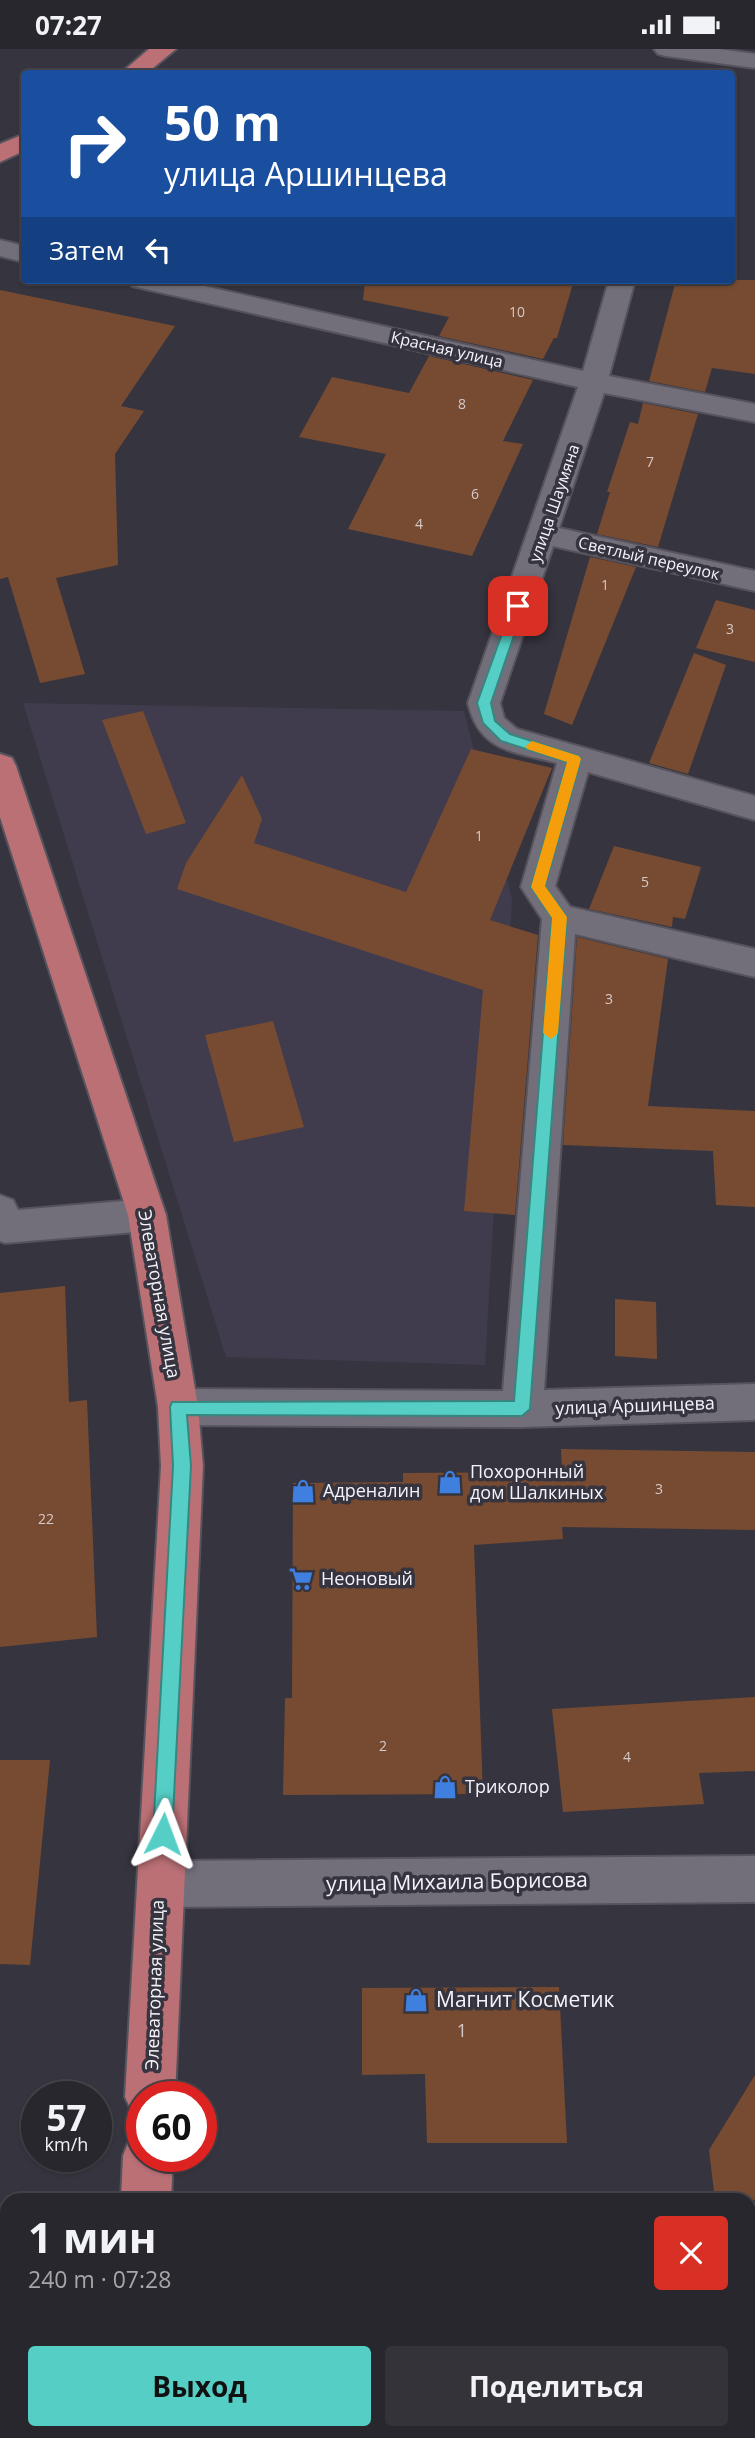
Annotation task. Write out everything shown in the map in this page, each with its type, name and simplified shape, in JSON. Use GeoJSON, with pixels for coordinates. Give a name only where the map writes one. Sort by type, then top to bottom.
{"type":"FeatureCollection","features":[{"type":"Feature","properties":{"kind":"main road"},"geometry":{"type":"LineString","coordinates":[[137,70],[164,49]]}},
{"type":"Feature","properties":{"kind":"main road"},"geometry":{"type":"LineString","coordinates":[[0,154],[21,143]]}},
{"type":"Feature","properties":{"kind":"main road","name":"Элеваторная улица"},"geometry":{"type":"LineString","coordinates":[[0,766],[147,1215],[178,1407],[182,1466],[151,2081]]}},
{"type":"Feature","properties":{"kind":"main road"},"geometry":{"type":"LineString","coordinates":[[146,2193],[147,2172]]}},
{"type":"Feature","properties":{"kind":"street"},"geometry":{"type":"LineString","coordinates":[[678,56],[755,61]]}},
{"type":"Feature","properties":{"kind":"street"},"geometry":{"type":"LineString","coordinates":[[0,248],[21,253]]}},
{"type":"Feature","properties":{"kind":"street","name":"Красная улица"},"geometry":{"type":"LineString","coordinates":[[159,284],[594,382],[755,414]]}},
{"type":"Feature","properties":{"kind":"street","name":"улица Шаумяна"},"geometry":{"type":"LineString","coordinates":[[575,759],[506,737],[489,723],[484,703],[594,382],[621,284]]}},
{"type":"Feature","properties":{"kind":"street","name":"Светлый переулок"},"geometry":{"type":"LineString","coordinates":[[543,534],[755,581]]}},
{"type":"Feature","properties":{"kind":"street"},"geometry":{"type":"LineString","coordinates":[[522,1409],[559,917],[538,887],[575,759],[755,808]]}},
{"type":"Feature","properties":{"kind":"street"},"geometry":{"type":"LineString","coordinates":[[559,917],[755,963]]}},
{"type":"Feature","properties":{"kind":"street"},"geometry":{"type":"LineString","coordinates":[[0,1211],[5,1227],[147,1215]]}},
{"type":"Feature","properties":{"kind":"street","name":"улица Аршинцева"},"geometry":{"type":"LineString","coordinates":[[178,1407],[522,1409],[755,1402]]}},
{"type":"Feature","properties":{"kind":"street","name":"улица Михаила Борисова"},"geometry":{"type":"LineString","coordinates":[[160,1884],[755,1879]]}},
{"type":"Feature","properties":{"kind":"shaded area"},"geometry":{"type":"Polygon","coordinates":[[[23,703],[464,711],[512,899],[485,1365],[226,1357],[23,703]]]}},
{"type":"Feature","properties":{"kind":"building"},"geometry":{"type":"Polygon","coordinates":[[[735,280],[755,280],[755,374],[712,368],[705,392],[649,381],[675,284],[735,284],[735,280]]]}},
{"type":"Feature","properties":{"kind":"building"},"geometry":{"type":"Polygon","coordinates":[[[365,284],[573,284],[557,338],[554,338],[543,359],[439,336],[449,317],[363,300],[365,284]]]}},
{"type":"Feature","properties":{"kind":"building"},"geometry":{"type":"Polygon","coordinates":[[[0,290],[175,326],[121,406],[144,411],[115,454],[118,565],[56,578],[85,674],[40,683],[8,577],[0,579],[0,290]]]}},
{"type":"Feature","properties":{"kind":"building"},"geometry":{"type":"Polygon","coordinates":[[[429,356],[533,380],[503,441],[523,444],[472,556],[348,529],[386,454],[299,437],[332,377],[409,393],[429,356]]]}},
{"type":"Feature","properties":{"kind":"building"},"geometry":{"type":"Polygon","coordinates":[[[643,403],[698,414],[658,547],[597,534],[610,492],[607,492],[630,422],[638,424],[643,403]]]}},
{"type":"Feature","properties":{"kind":"building"},"geometry":{"type":"Polygon","coordinates":[[[590,557],[636,567],[572,725],[544,714],[590,557]]]}},
{"type":"Feature","properties":{"kind":"building"},"geometry":{"type":"Polygon","coordinates":[[[716,600],[755,610],[755,662],[696,648],[716,600]]]}},
{"type":"Feature","properties":{"kind":"building"},"geometry":{"type":"Polygon","coordinates":[[[694,653],[726,665],[688,774],[649,763],[694,653]]]}},
{"type":"Feature","properties":{"kind":"building"},"geometry":{"type":"Polygon","coordinates":[[[143,711],[186,823],[146,834],[102,720],[143,711]]]}},
{"type":"Feature","properties":{"kind":"building"},"geometry":{"type":"Polygon","coordinates":[[[471,749],[552,768],[490,920],[538,935],[515,1215],[464,1211],[483,990],[177,889],[186,863],[242,775],[262,819],[254,843],[406,892],[471,749]]]}},
{"type":"Feature","properties":{"kind":"building"},"geometry":{"type":"Polygon","coordinates":[[[614,846],[701,867],[685,919],[673,917],[672,927],[589,909],[614,846]]]}},
{"type":"Feature","properties":{"kind":"building"},"geometry":{"type":"Polygon","coordinates":[[[577,937],[668,959],[648,1106],[755,1111],[755,1207],[716,1205],[713,1151],[563,1145],[577,937]]]}},
{"type":"Feature","properties":{"kind":"building"},"geometry":{"type":"Polygon","coordinates":[[[273,1021],[304,1127],[234,1142],[205,1035],[273,1021]]]}},
{"type":"Feature","properties":{"kind":"building"},"geometry":{"type":"Polygon","coordinates":[[[65,1286],[69,1402],[87,1400],[97,1637],[0,1647],[0,1293],[65,1286]]]}},
{"type":"Feature","properties":{"kind":"building"},"geometry":{"type":"Polygon","coordinates":[[[615,1299],[656,1302],[657,1359],[615,1356],[615,1299]]]}},
{"type":"Feature","properties":{"kind":"building"},"geometry":{"type":"Polygon","coordinates":[[[561,1449],[755,1452],[755,1530],[562,1527],[563,1539],[474,1545],[483,1794],[283,1795],[285,1698],[292,1698],[293,1483],[403,1482],[403,1473],[562,1472],[561,1449]]]}},
{"type":"Feature","properties":{"kind":"building"},"geometry":{"type":"Polygon","coordinates":[[[755,1697],[755,1771],[699,1773],[704,1804],[563,1812],[552,1709],[755,1697]]]}},
{"type":"Feature","properties":{"kind":"building"},"geometry":{"type":"Polygon","coordinates":[[[0,1760],[50,1760],[30,1965],[0,1964],[0,1760]]]}},
{"type":"Feature","properties":{"kind":"building"},"geometry":{"type":"Polygon","coordinates":[[[559,1987],[567,2143],[427,2143],[425,2074],[362,2075],[362,1988],[559,1987]]]}},
{"type":"Feature","properties":{"kind":"building"},"geometry":{"type":"Polygon","coordinates":[[[755,2075],[755,2193],[714,2193],[709,2150],[755,2075]]]}},
{"type":"Feature","properties":{"kind":"slow traffic"},"geometry":{"type":"LineString","coordinates":[[532,746],[575,759],[538,887],[559,917],[551,1033]]}},
{"type":"Feature","properties":{"kind":"place","name":"Похоронный дом Шалкиных"},"geometry":{"type":"Point","coordinates":[450,1482]}},
{"type":"Feature","properties":{"kind":"place","name":"Адреналин"},"geometry":{"type":"Point","coordinates":[303,1491]}},
{"type":"Feature","properties":{"kind":"place","name":"Неоновый"},"geometry":{"type":"Point","coordinates":[301,1579]}},
{"type":"Feature","properties":{"kind":"place","name":"Триколор"},"geometry":{"type":"Point","coordinates":[445,1787]}},
{"type":"Feature","properties":{"kind":"place","name":"Магнит Косметик"},"geometry":{"type":"Point","coordinates":[416,2000]}},
{"type":"Feature","properties":{"kind":"route"},"geometry":{"type":"LineString","coordinates":[[163,1834],[182,1466],[178,1407],[522,1409],[559,917],[538,887],[575,759],[506,737],[489,723],[484,703],[518,606]]}}]}
